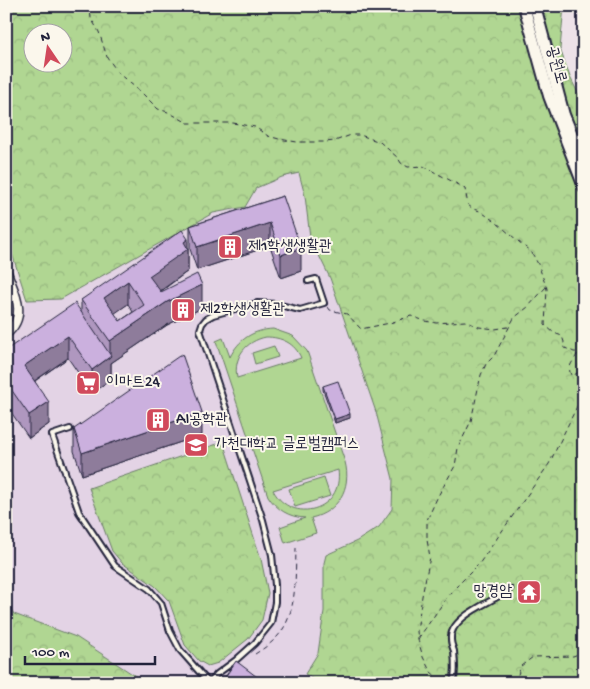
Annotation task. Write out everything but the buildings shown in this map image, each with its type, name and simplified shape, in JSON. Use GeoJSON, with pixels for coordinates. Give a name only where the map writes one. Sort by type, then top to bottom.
{"type":"FeatureCollection","features":[{"type":"Feature","properties":{"kind":"main road","name":"공원로"},"geometry":{"type":"LineString","coordinates":[[524,6],[548,96],[584,187]]}},
{"type":"Feature","properties":{"kind":"main road","name":"공원로"},"geometry":{"type":"LineString","coordinates":[[535,6],[564,115],[584,164]]}},
{"type":"Feature","properties":{"kind":"street"},"geometry":{"type":"LineString","coordinates":[[6,270],[19,311],[16,325],[6,334]]}},
{"type":"Feature","properties":{"kind":"lane"},"geometry":{"type":"LineString","coordinates":[[70,429],[52,435],[79,512],[115,566],[148,589],[161,603],[170,631],[180,650],[210,683],[217,674],[255,643],[270,623],[275,602],[275,586],[272,555],[263,520],[200,330],[206,319],[221,312],[257,303],[276,304],[300,310],[324,303],[316,279],[308,281]]}},
{"type":"Feature","properties":{"kind":"lane"},"geometry":{"type":"LineString","coordinates":[[453,683],[455,672],[454,651],[450,639],[454,628],[459,621],[489,600],[503,595],[510,589]]}},
{"type":"Feature","properties":{"kind":"lane"},"geometry":{"type":"LineString","coordinates":[[226,668],[233,673]]}},
{"type":"Feature","properties":{"kind":"path"},"geometry":{"type":"LineString","coordinates":[[86,6],[90,10],[110,63],[119,74],[158,109],[168,112],[188,123],[233,123],[255,127],[268,136],[285,140],[325,142],[360,134],[372,138],[387,147],[401,163],[408,167],[423,166],[461,186],[468,205],[480,210],[497,222],[530,252],[538,264],[546,286],[545,325],[554,333],[562,336],[563,347],[578,352],[570,365],[569,371],[571,375],[579,372],[584,375]]}},
{"type":"Feature","properties":{"kind":"path"},"geometry":{"type":"LineString","coordinates":[[455,672],[442,682],[430,671],[418,640],[417,631],[422,596],[430,557],[427,540],[427,520],[454,466],[458,448],[471,421],[486,364],[494,356],[514,318],[528,307],[546,286]]}},
{"type":"Feature","properties":{"kind":"path"},"geometry":{"type":"LineString","coordinates":[[324,303],[330,310],[348,314],[361,329],[411,316],[436,323],[464,321],[479,327],[495,329],[508,327]]}},
{"type":"Feature","properties":{"kind":"path"},"geometry":{"type":"LineString","coordinates":[[418,640],[450,593],[479,564],[549,464],[584,392]]}},
{"type":"Feature","properties":{"kind":"path"},"geometry":{"type":"LineString","coordinates":[[255,654],[275,640],[290,617],[294,590],[296,548]]}},
{"type":"Feature","properties":{"kind":"path"},"geometry":{"type":"LineString","coordinates":[[515,683],[521,666],[533,657],[572,656],[584,652]]}},
{"type":"Feature","properties":{"kind":"shaded area","name":"가천대학교 글로벌캠퍼스"},"geometry":{"type":"Polygon","coordinates":[[[299,172],[305,195],[310,237],[330,278],[376,412],[393,479],[392,509],[379,527],[357,541],[326,555],[324,563],[324,611],[318,653],[305,674],[320,683],[146,683],[76,637],[14,614],[6,602],[6,334],[16,325],[27,300],[61,298],[213,213],[245,207],[256,188],[299,172]]]}},
{"type":"Feature","properties":{"kind":"green space"},"geometry":{"type":"Polygon","coordinates":[[[6,6],[564,6],[560,49],[570,77],[584,105],[584,683],[320,683],[305,674],[318,653],[324,611],[324,563],[326,555],[357,541],[379,527],[392,509],[393,479],[376,412],[330,278],[310,237],[305,196],[299,173],[282,177],[256,188],[245,207],[213,213],[61,299],[27,300],[6,235],[6,6]]]}},
{"type":"Feature","properties":{"kind":"green space"},"geometry":{"type":"Polygon","coordinates":[[[273,329],[293,336],[307,351],[347,472],[341,498],[329,510],[311,518],[316,533],[285,543],[280,527],[305,518],[284,512],[268,496],[216,341],[223,338],[230,357],[242,340],[259,331],[273,329]],[[266,337],[252,342],[243,351],[237,363],[237,378],[301,358],[295,348],[287,342],[277,338],[266,337]],[[338,470],[273,490],[281,501],[292,508],[303,510],[315,508],[325,503],[333,495],[338,484],[338,470]]]}},
{"type":"Feature","properties":{"kind":"green space"},"geometry":{"type":"Polygon","coordinates":[[[274,346],[278,357],[255,364],[252,353],[274,346]]]}},
{"type":"Feature","properties":{"kind":"green space"},"geometry":{"type":"Polygon","coordinates":[[[223,442],[261,559],[268,593],[262,620],[248,639],[218,663],[208,666],[199,661],[185,645],[169,601],[155,586],[122,563],[112,551],[89,488],[223,442]]]}},
{"type":"Feature","properties":{"kind":"green space"},"geometry":{"type":"Polygon","coordinates":[[[324,478],[330,496],[295,507],[289,489],[324,478]]]}},
{"type":"Feature","properties":{"kind":"green space"},"geometry":{"type":"Polygon","coordinates":[[[6,602],[14,614],[76,637],[146,683],[8,683],[6,680],[6,602]]]}},
{"type":"Feature","properties":{"kind":"place","name":"제1학생생활관"},"geometry":{"type":"Point","coordinates":[230,247]}},
{"type":"Feature","properties":{"kind":"place","name":"제2학생생활관"},"geometry":{"type":"Point","coordinates":[183,310]}},
{"type":"Feature","properties":{"kind":"place","name":"이마트24"},"geometry":{"type":"Point","coordinates":[88,383]}},
{"type":"Feature","properties":{"kind":"place","name":"AI공학관"},"geometry":{"type":"Point","coordinates":[158,420]}},
{"type":"Feature","properties":{"kind":"place","name":"가천대학교 글로벌캠퍼스"},"geometry":{"type":"Point","coordinates":[196,445]}},
{"type":"Feature","properties":{"kind":"place","name":"망경암"},"geometry":{"type":"Point","coordinates":[529,592]}}]}
